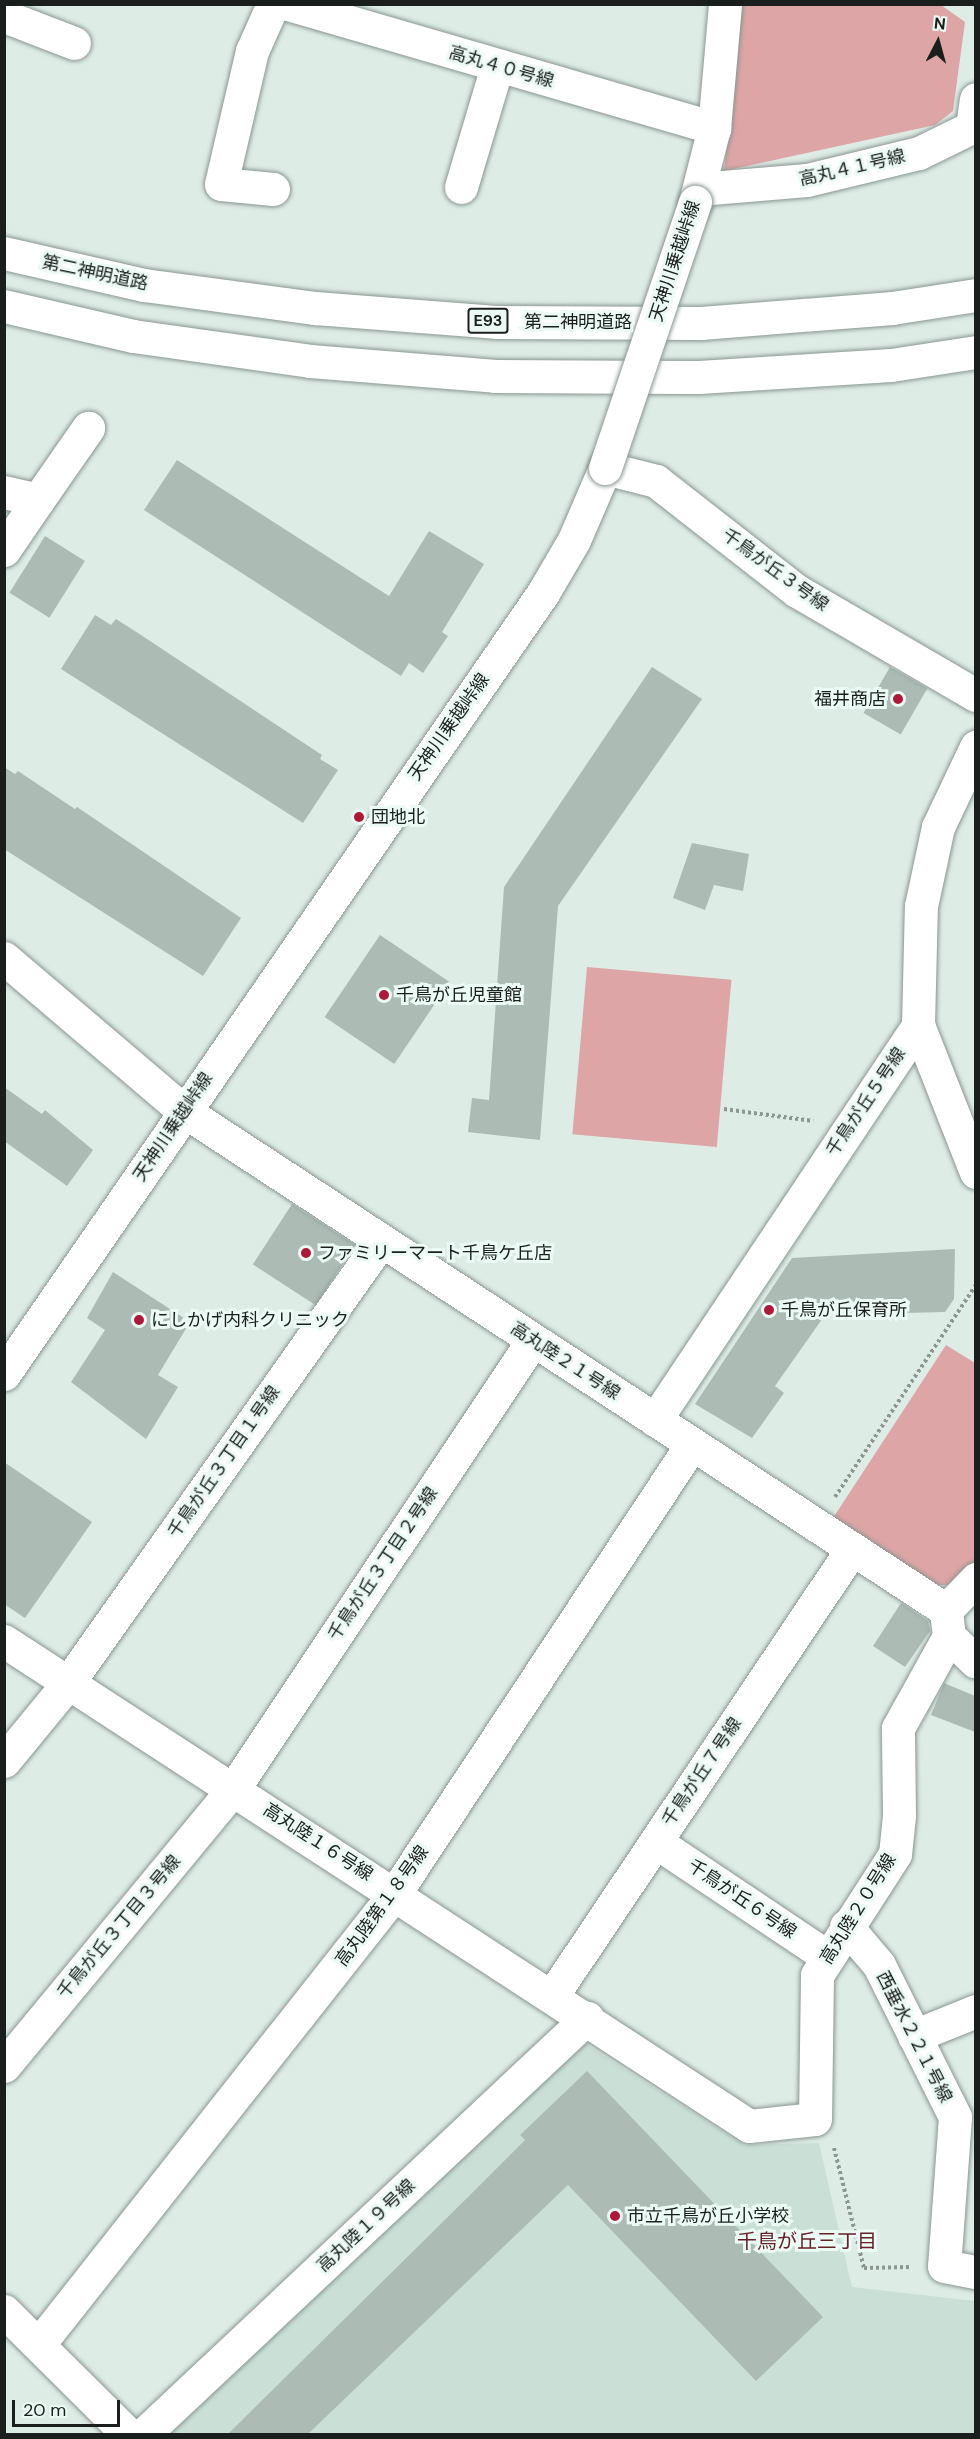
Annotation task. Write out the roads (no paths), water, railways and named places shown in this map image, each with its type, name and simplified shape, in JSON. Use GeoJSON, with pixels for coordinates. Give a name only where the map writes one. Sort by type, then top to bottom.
{"type":"FeatureCollection","features":[{"type":"Feature","properties":{"kind":"main road"},"geometry":{"type":"LineString","coordinates":[[273,4],[252,51],[221,184],[273,189]]}},
{"type":"Feature","properties":{"kind":"main road","name":"高丸４０号線"},"geometry":{"type":"LineString","coordinates":[[288,4],[714,128]]}},
{"type":"Feature","properties":{"kind":"main road","name":"天神川乗越峠線"},"geometry":{"type":"LineString","coordinates":[[4,1374],[543,593],[574,540],[605,468],[697,195],[714,128],[725,4]]}},
{"type":"Feature","properties":{"kind":"main road"},"geometry":{"type":"LineString","coordinates":[[4,16],[74,43]]}},
{"type":"Feature","properties":{"kind":"main road"},"geometry":{"type":"LineString","coordinates":[[461,187],[497,66]]}},
{"type":"Feature","properties":{"kind":"main road","name":"高丸４１号線"},"geometry":{"type":"LineString","coordinates":[[697,195],[807,180],[918,153],[972,127],[975,99]]}},
{"type":"Feature","properties":{"kind":"main road","name":"第二神明道路"},"geometry":{"type":"LineString","coordinates":[[4,253],[144,285],[315,308],[498,322],[700,323],[892,308],[975,295]]}},
{"type":"Feature","properties":{"kind":"main road"},"geometry":{"type":"LineString","coordinates":[[4,306],[133,336],[251,352],[495,376],[699,376],[891,365],[975,352]]}},
{"type":"Feature","properties":{"kind":"main road"},"geometry":{"type":"LineString","coordinates":[[4,550],[88,428]]}},
{"type":"Feature","properties":{"kind":"main road","name":"千鳥が丘３号線"},"geometry":{"type":"LineString","coordinates":[[605,468],[656,481],[797,591],[975,695]]}},
{"type":"Feature","properties":{"kind":"main road"},"geometry":{"type":"LineString","coordinates":[[4,492],[38,500]]}},
{"type":"Feature","properties":{"kind":"main road"},"geometry":{"type":"LineString","coordinates":[[975,747],[938,827],[921,906],[918,1025],[975,1172]]}},
{"type":"Feature","properties":{"kind":"main road","name":"高丸陸２１号線"},"geometry":{"type":"LineString","coordinates":[[4,958],[184,1111],[852,1549],[948,1623],[975,1662]]}},
{"type":"Feature","properties":{"kind":"main road","name":"千鳥が丘５号線"},"geometry":{"type":"LineString","coordinates":[[655,1420],[918,1025]]}},
{"type":"Feature","properties":{"kind":"main road","name":"千鳥が丘３丁目１号線"},"geometry":{"type":"LineString","coordinates":[[4,1761],[68,1683],[381,1241]]}},
{"type":"Feature","properties":{"kind":"main road","name":"千鳥が丘３丁目２号線"},"geometry":{"type":"LineString","coordinates":[[234,1788],[533,1340]]}},
{"type":"Feature","properties":{"kind":"main road","name":"高丸陸第１８号線"},"geometry":{"type":"LineString","coordinates":[[39,2344],[395,1893],[692,1444]]}},
{"type":"Feature","properties":{"kind":"main road","name":"千鳥が丘７号線"},"geometry":{"type":"LineString","coordinates":[[552,1996],[852,1549]]}},
{"type":"Feature","properties":{"kind":"main road","name":"高丸陸２０号線"},"geometry":{"type":"LineString","coordinates":[[749,2126],[815,2119],[817,1975],[846,1926],[895,1854],[899,1815],[898,1728],[948,1623],[975,1579]]}},
{"type":"Feature","properties":{"kind":"main road","name":"高丸陸１６号線"},"geometry":{"type":"LineString","coordinates":[[4,1641],[234,1788],[749,2126]]}},
{"type":"Feature","properties":{"kind":"main road","name":"千鳥が丘３丁目３号線"},"geometry":{"type":"LineString","coordinates":[[4,2066],[234,1788]]}},
{"type":"Feature","properties":{"kind":"main road","name":"千鳥が丘６号線"},"geometry":{"type":"LineString","coordinates":[[656,1842],[828,1957]]}},
{"type":"Feature","properties":{"kind":"main road","name":"西垂水２２１号線"},"geometry":{"type":"LineString","coordinates":[[846,1926],[879,1965],[955,2117],[944,2266],[975,2272]]}},
{"type":"Feature","properties":{"kind":"main road"},"geometry":{"type":"LineString","coordinates":[[914,2036],[975,2011]]}},
{"type":"Feature","properties":{"kind":"main road","name":"高丸陸１９号線"},"geometry":{"type":"LineString","coordinates":[[144,2434],[587,2018]]}},
{"type":"Feature","properties":{"kind":"main road"},"geometry":{"type":"LineString","coordinates":[[4,2311],[128,2434]]}},
{"type":"Feature","properties":{"kind":"place","name":"福井商店"},"geometry":{"type":"Point","coordinates":[898,699]}},
{"type":"Feature","properties":{"kind":"place","name":"団地北"},"geometry":{"type":"Point","coordinates":[359,817]}},
{"type":"Feature","properties":{"kind":"place","name":"千鳥が丘児童館"},"geometry":{"type":"Point","coordinates":[384,995]}},
{"type":"Feature","properties":{"kind":"place","name":"ファミリーマート千鳥ケ丘店"},"geometry":{"type":"Point","coordinates":[306,1253]}},
{"type":"Feature","properties":{"kind":"place","name":"千鳥が丘保育所"},"geometry":{"type":"Point","coordinates":[769,1310]}},
{"type":"Feature","properties":{"kind":"place","name":"にしかげ内科クリニック"},"geometry":{"type":"Point","coordinates":[139,1320]}},
{"type":"Feature","properties":{"kind":"place","name":"市立千鳥が丘小学校"},"geometry":{"type":"Point","coordinates":[615,2216]}},
{"type":"Feature","properties":{"kind":"district","name":"千鳥が丘三丁目"},"geometry":{"type":"Point","coordinates":[807,2241]}}]}
